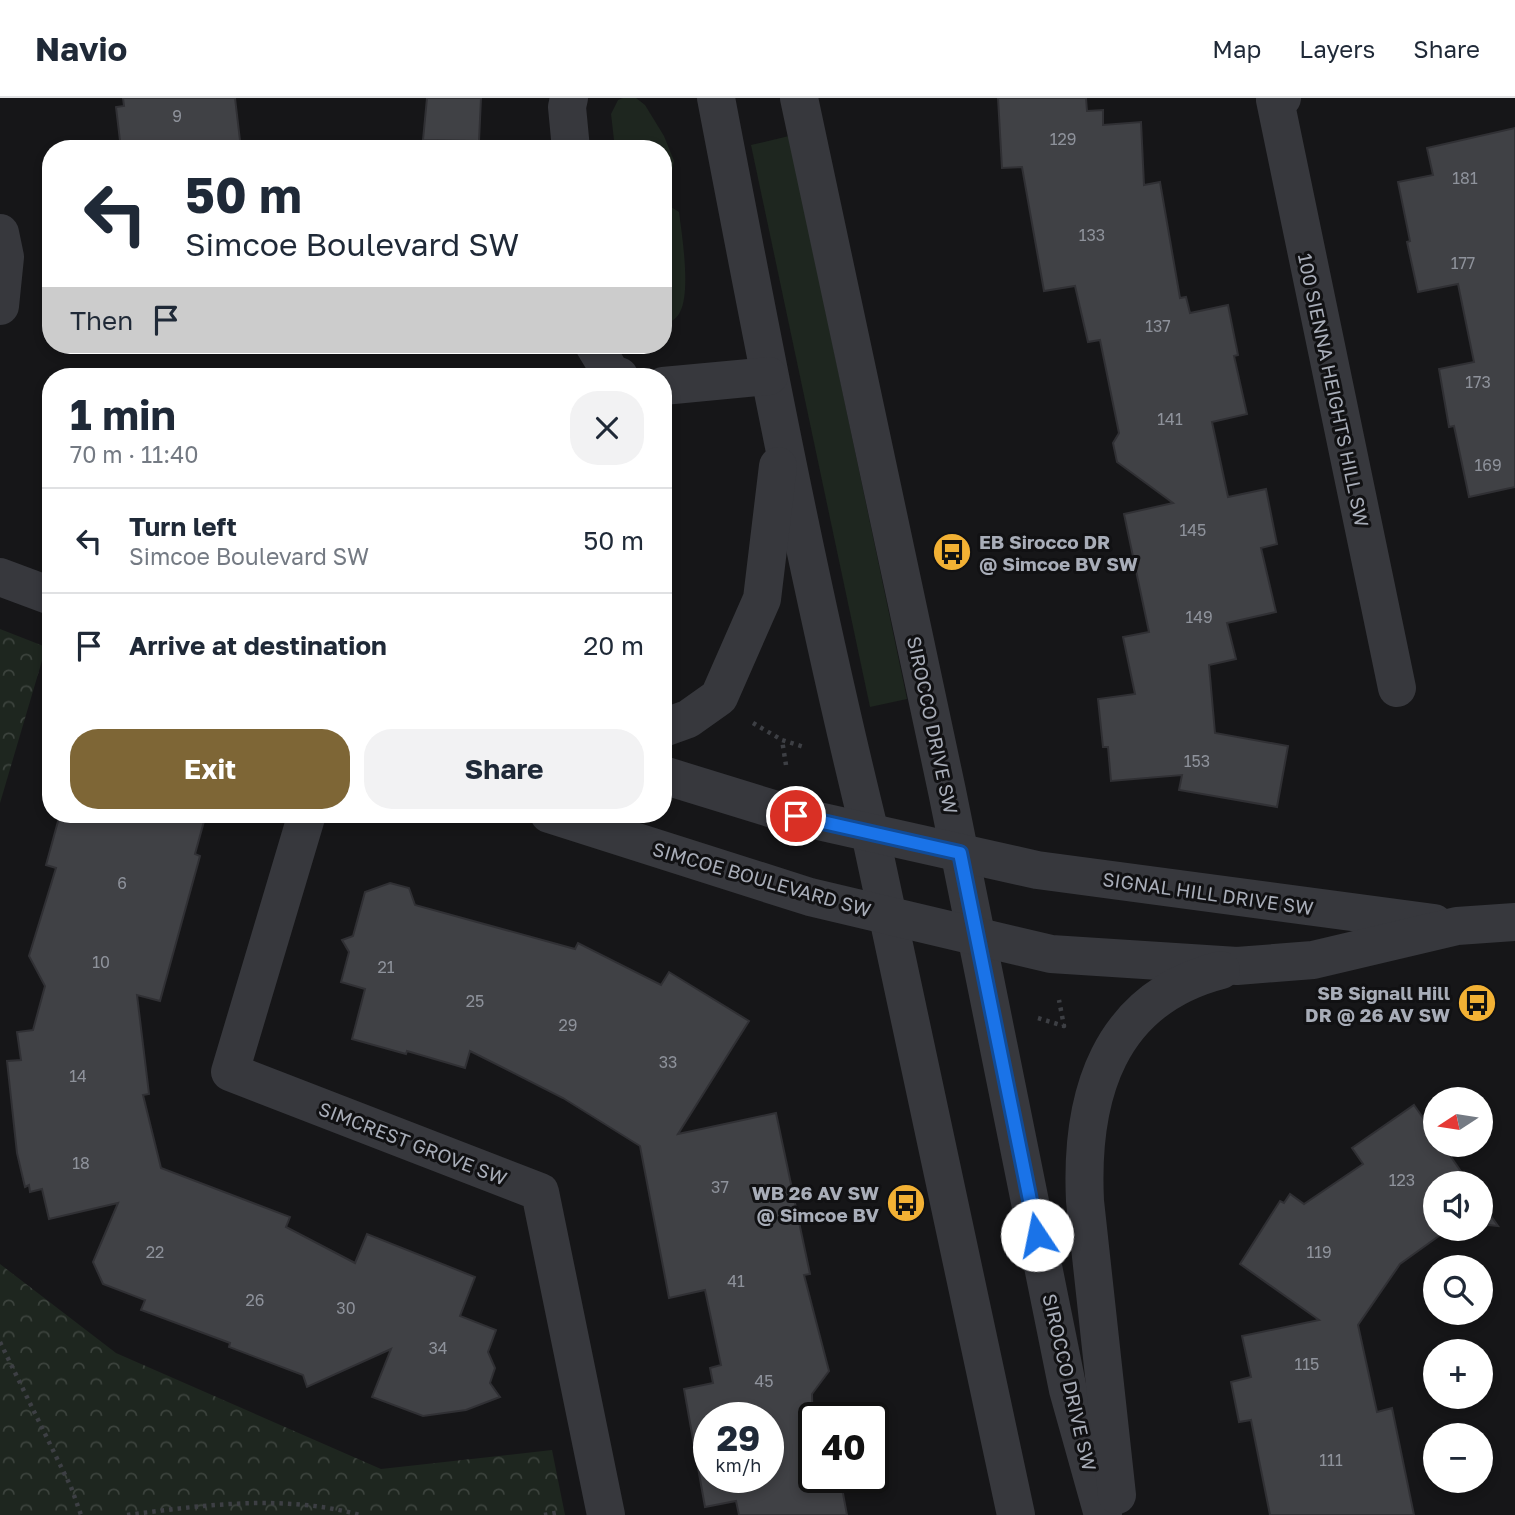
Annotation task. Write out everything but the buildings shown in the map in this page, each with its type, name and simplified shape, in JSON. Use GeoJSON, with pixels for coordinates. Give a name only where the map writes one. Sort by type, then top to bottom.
{"type":"FeatureCollection","features":[{"type":"Feature","properties":{"kind":"street"},"geometry":{"type":"LineString","coordinates":[[569,98],[569,140]]}},
{"type":"Feature","properties":{"kind":"street"},"geometry":{"type":"LineString","coordinates":[[716,98],[769,376],[1016,1515]]}},
{"type":"Feature","properties":{"kind":"street","name":"SIROCCO DRIVE SW"},"geometry":{"type":"LineString","coordinates":[[799,98],[978,937],[1068,1390],[1103,1515]]}},
{"type":"Feature","properties":{"kind":"street","name":"100 SIENNA HEIGHTS HILL SW"},"geometry":{"type":"LineString","coordinates":[[1282,98],[1275,100],[1397,688]]}},
{"type":"Feature","properties":{"kind":"street"},"geometry":{"type":"LineString","coordinates":[[0,233],[5,257],[0,306]]}},
{"type":"Feature","properties":{"kind":"street"},"geometry":{"type":"LineString","coordinates":[[672,385],[769,376]]}},
{"type":"Feature","properties":{"kind":"street"},"geometry":{"type":"LineString","coordinates":[[672,725],[688,719],[719,697],[762,598],[782,436]]}},
{"type":"Feature","properties":{"kind":"street"},"geometry":{"type":"LineString","coordinates":[[0,577],[42,593]]}},
{"type":"Feature","properties":{"kind":"street"},"geometry":{"type":"LineString","coordinates":[[672,778],[796,816],[960,853]]}},
{"type":"Feature","properties":{"kind":"street","name":"SIMCREST GROVE SW"},"geometry":{"type":"LineString","coordinates":[[304,823],[230,1072],[540,1192],[606,1515]]}},
{"type":"Feature","properties":{"kind":"street","name":"SIMCOE BOULEVARD SW"},"geometry":{"type":"LineString","coordinates":[[577,823],[810,897],[978,937]]}},
{"type":"Feature","properties":{"kind":"street","name":"SIGNAL HILL DRIVE SW"},"geometry":{"type":"LineString","coordinates":[[960,853],[1037,870],[1457,926]]}},
{"type":"Feature","properties":{"kind":"street","name":"SIGNAL HILL DRIVE SW"},"geometry":{"type":"LineString","coordinates":[[978,937],[1051,954],[1237,966],[1313,960],[1457,926],[1515,922]]}},
{"type":"Feature","properties":{"kind":"street"},"geometry":{"type":"LineString","coordinates":[[1119,1515],[1086,1201],[1084,1165],[1089,1118],[1104,1066],[1118,1037],[1143,1011],[1171,990],[1192,980],[1237,966]]}},
{"type":"Feature","properties":{"kind":"path"},"geometry":{"type":"LineString","coordinates":[[745,719],[782,740],[806,747]]}},
{"type":"Feature","properties":{"kind":"path"},"geometry":{"type":"LineString","coordinates":[[782,740],[786,766]]}},
{"type":"Feature","properties":{"kind":"path"},"geometry":{"type":"LineString","coordinates":[[1034,1016],[1064,1026],[1058,995]]}},
{"type":"Feature","properties":{"kind":"path"},"geometry":{"type":"LineString","coordinates":[[0,1342],[82,1515]]}},
{"type":"Feature","properties":{"kind":"path"},"geometry":{"type":"LineString","coordinates":[[127,1515],[217,1503],[329,1507],[360,1515]]}},
{"type":"Feature","properties":{"kind":"green space"},"geometry":{"type":"Polygon","coordinates":[[[636,98],[645,105],[666,140],[614,140],[611,114],[618,100],[636,98]]]}},
{"type":"Feature","properties":{"kind":"green space"},"geometry":{"type":"Polygon","coordinates":[[[789,136],[907,699],[870,707],[751,145],[789,136]]]}},
{"type":"Feature","properties":{"kind":"green space"},"geometry":{"type":"Polygon","coordinates":[[[672,208],[679,212],[685,278],[683,303],[672,320],[672,208]]]}},
{"type":"Feature","properties":{"kind":"green space"},"geometry":{"type":"Polygon","coordinates":[[[0,629],[42,645],[42,661],[0,803],[0,629]]]}},
{"type":"Feature","properties":{"kind":"green space"},"geometry":{"type":"Polygon","coordinates":[[[0,1264],[116,1353],[381,1469],[552,1450],[565,1515],[0,1515],[0,1264]]]}},
{"type":"Feature","properties":{"kind":"place","name":"EB Sirocco DR @ Simcoe BV SW"},"geometry":{"type":"Point","coordinates":[952,552]}},
{"type":"Feature","properties":{"kind":"place","name":"SB Signall Hill DR @ 26 AV SW"},"geometry":{"type":"Point","coordinates":[1477,1003]}},
{"type":"Feature","properties":{"kind":"place","name":"WB 26 AV SW @ Simcoe BV"},"geometry":{"type":"Point","coordinates":[906,1203]}},
{"type":"Feature","properties":{"kind":"route"},"geometry":{"type":"LineString","coordinates":[[796,816],[960,853],[1037,1235]]}}]}
